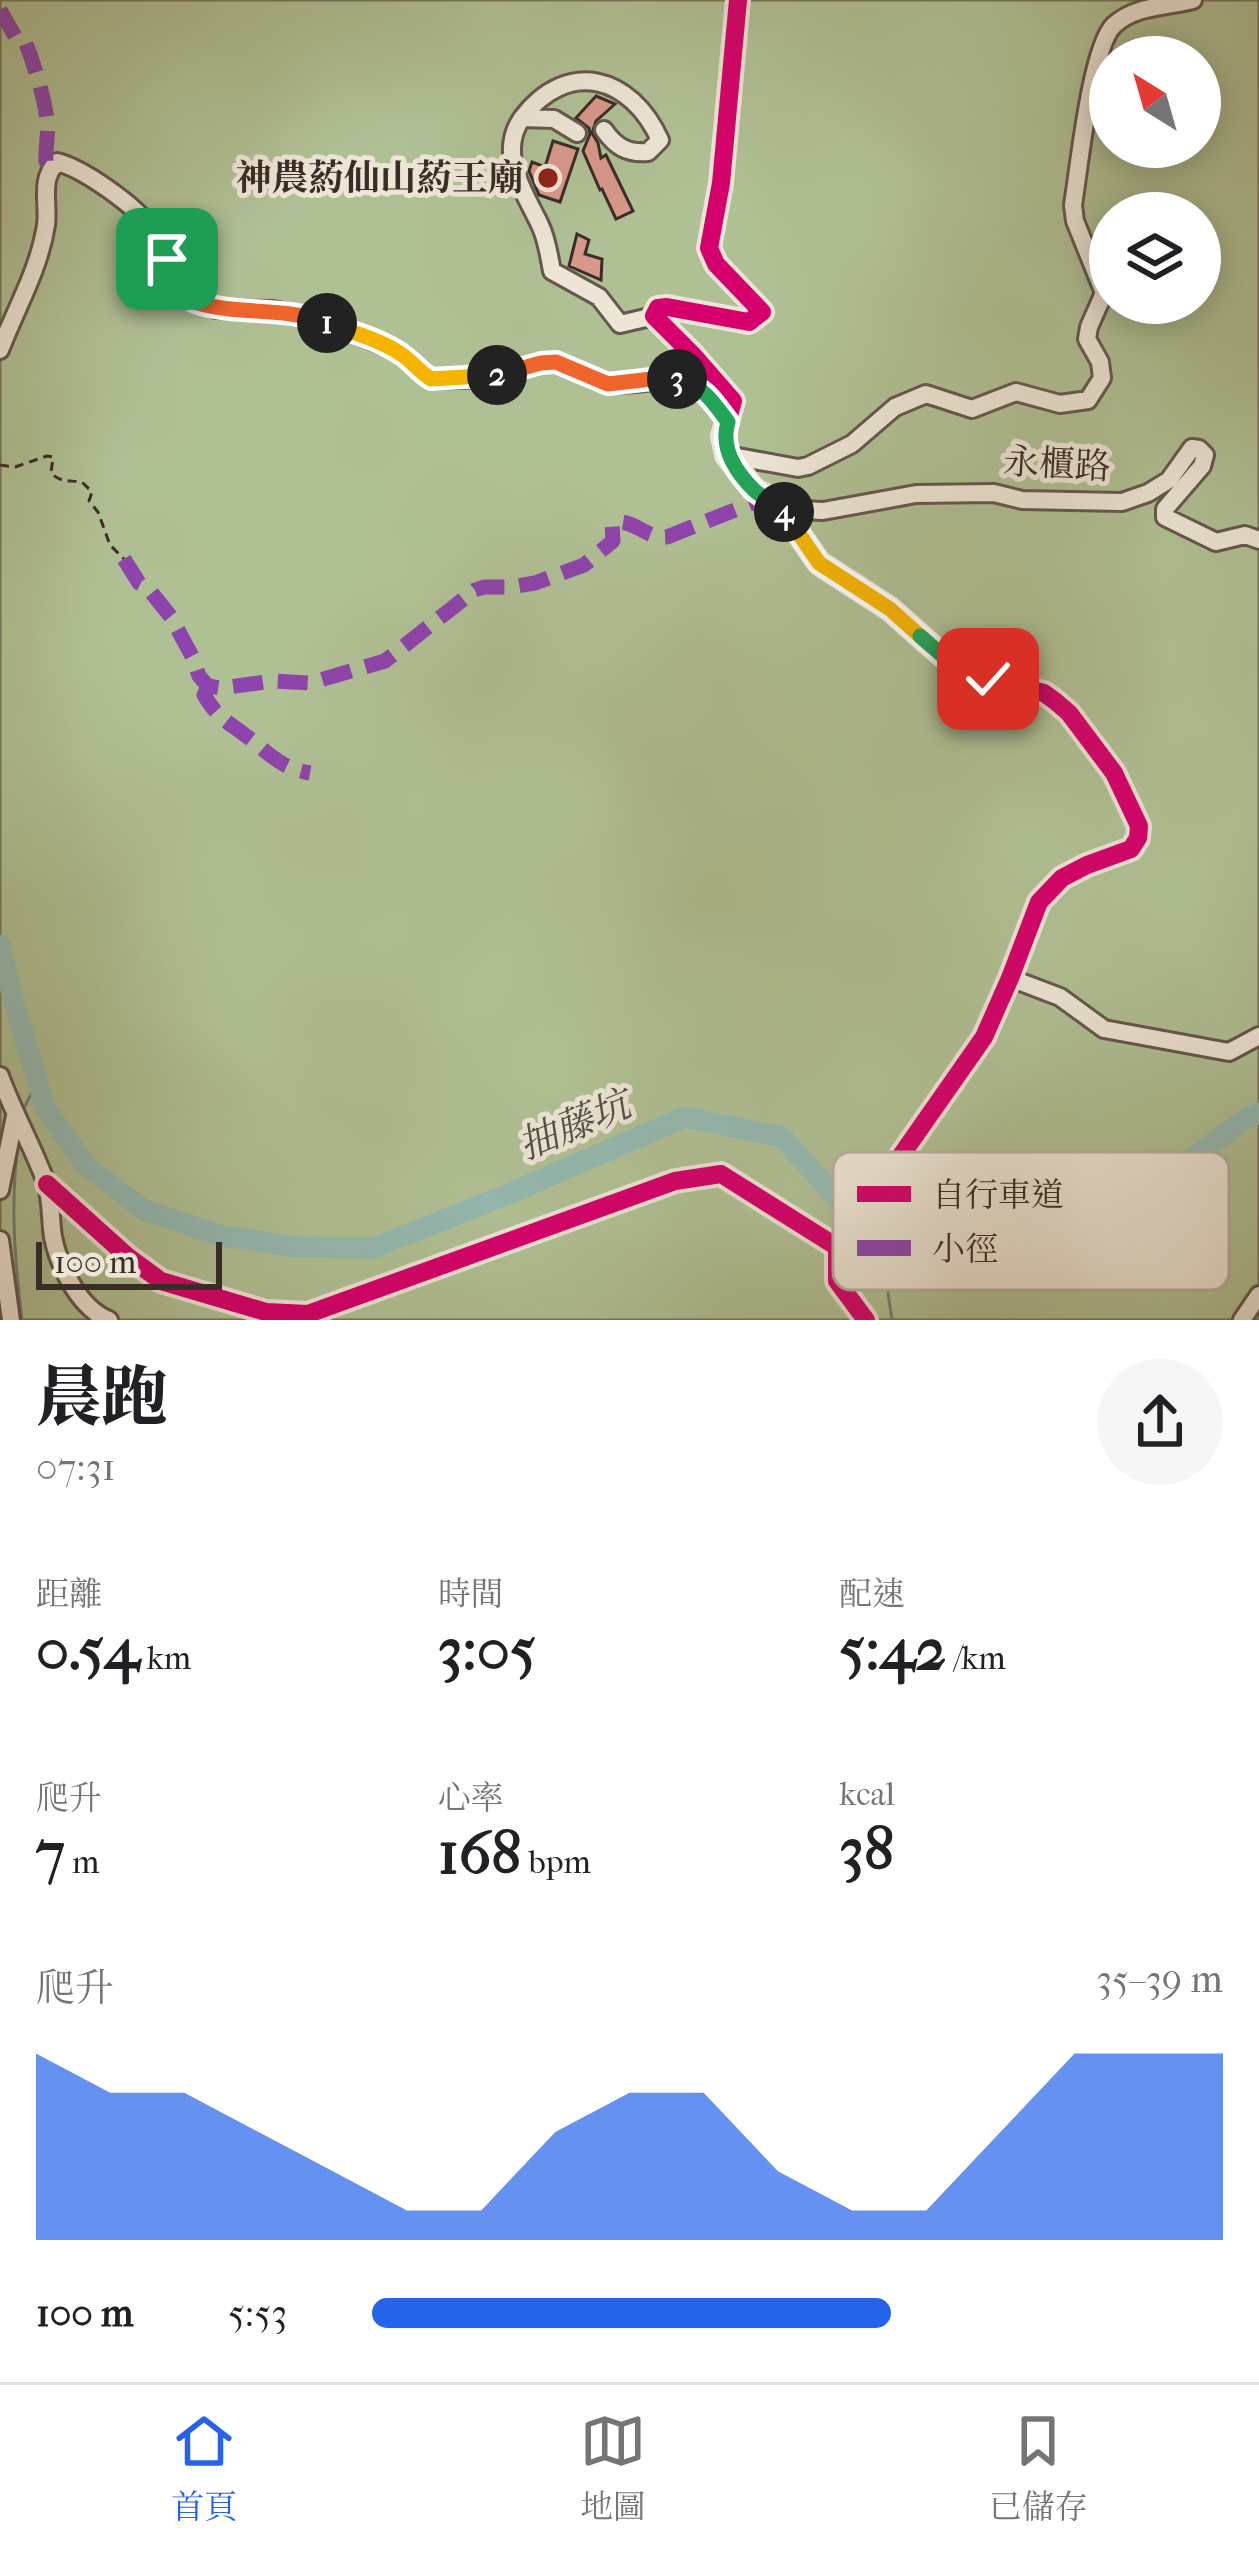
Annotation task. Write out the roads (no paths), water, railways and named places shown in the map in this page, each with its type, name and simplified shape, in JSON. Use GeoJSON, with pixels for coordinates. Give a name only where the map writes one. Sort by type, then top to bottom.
{"type":"FeatureCollection","features":[{"type":"Feature","properties":{"kind":"street"},"geometry":{"type":"LineString","coordinates":[[654,316],[658,308],[667,307],[749,322],[762,312],[716,264],[709,248],[721,183],[739,0]]}},
{"type":"Feature","properties":{"kind":"street"},"geometry":{"type":"LineString","coordinates":[[728,455],[808,466],[852,444],[895,406],[926,394],[973,409],[1016,392],[1060,404],[1088,400],[1102,378],[1088,327],[1104,293],[1079,234],[1073,205],[1096,67],[1112,27],[1143,8],[1192,0]]}},
{"type":"Feature","properties":{"kind":"street"},"geometry":{"type":"LineString","coordinates":[[604,130],[615,146],[637,153],[648,152],[659,140],[650,118],[605,84],[586,80],[559,84],[533,103],[513,131],[512,160],[523,195],[542,228],[552,271],[599,297],[620,324],[654,316]]}},
{"type":"Feature","properties":{"kind":"street"},"geometry":{"type":"LineString","coordinates":[[522,118],[554,119],[577,133]]}},
{"type":"Feature","properties":{"kind":"street"},"geometry":{"type":"LineString","coordinates":[[0,350],[38,255],[46,221],[44,192],[57,162],[71,165],[150,226],[195,302]]}},
{"type":"Feature","properties":{"kind":"street"},"geometry":{"type":"LineString","coordinates":[[147,278],[216,309],[273,310],[314,318],[386,346],[431,379],[495,375],[556,362],[608,384],[669,377],[706,393],[728,422]]}},
{"type":"Feature","properties":{"kind":"street"},"geometry":{"type":"LineString","coordinates":[[654,316],[733,401],[723,436],[728,455],[754,490],[777,502],[819,563],[890,609],[951,663],[988,679],[1044,693],[1069,712],[1114,772],[1139,826],[1131,849],[1062,878],[1039,902],[983,1037],[901,1152]]}},
{"type":"Feature","properties":{"kind":"street","name":"永櫃路"},"geometry":{"type":"LineString","coordinates":[[777,502],[823,511],[916,494],[994,493],[1022,500],[1122,502],[1169,480],[1192,448],[1205,455],[1202,466],[1165,509],[1165,517],[1216,542],[1245,535],[1259,539]]}},
{"type":"Feature","properties":{"kind":"street"},"geometry":{"type":"LineString","coordinates":[[1010,979],[1060,997],[1105,1029],[1228,1052],[1259,1036]]}},
{"type":"Feature","properties":{"kind":"street"},"geometry":{"type":"LineString","coordinates":[[0,1076],[47,1184],[53,1240],[63,1266],[94,1314],[109,1320]]}},
{"type":"Feature","properties":{"kind":"street"},"geometry":{"type":"LineString","coordinates":[[0,1190],[15,1116]]}},
{"type":"Feature","properties":{"kind":"street"},"geometry":{"type":"LineString","coordinates":[[47,1184],[160,1281],[266,1312],[308,1314],[697,1176],[721,1174],[833,1244]]}},
{"type":"Feature","properties":{"kind":"street"},"geometry":{"type":"LineString","coordinates":[[0,1240],[11,1320]]}},
{"type":"Feature","properties":{"kind":"street"},"geometry":{"type":"LineString","coordinates":[[844,1290],[866,1320]]}},
{"type":"Feature","properties":{"kind":"street"},"geometry":{"type":"LineString","coordinates":[[1241,1320],[1259,1295]]}},
{"type":"Feature","properties":{"kind":"waterway","name":"抽藤坑"},"geometry":{"type":"LineString","coordinates":[[0,945],[46,1109],[86,1166],[144,1210],[223,1236],[294,1247],[373,1248],[685,1117],[782,1137],[833,1194]]}},
{"type":"Feature","properties":{"kind":"waterway"},"geometry":{"type":"LineString","coordinates":[[23,1110],[38,1080]]}},
{"type":"Feature","properties":{"kind":"waterway","name":"抽藤坑"},"geometry":{"type":"LineString","coordinates":[[1201,1152],[1259,1113]]}},
{"type":"Feature","properties":{"kind":"waterway"},"geometry":{"type":"LineString","coordinates":[[18,1145],[14,1232],[22,1320]]}},
{"type":"Feature","properties":{"kind":"waterway"},"geometry":{"type":"LineString","coordinates":[[888,1290],[892,1320]]}},
{"type":"Feature","properties":{"kind":"place","name":"神農葯仙山葯王廟"},"geometry":{"type":"Point","coordinates":[548,178]}}]}
